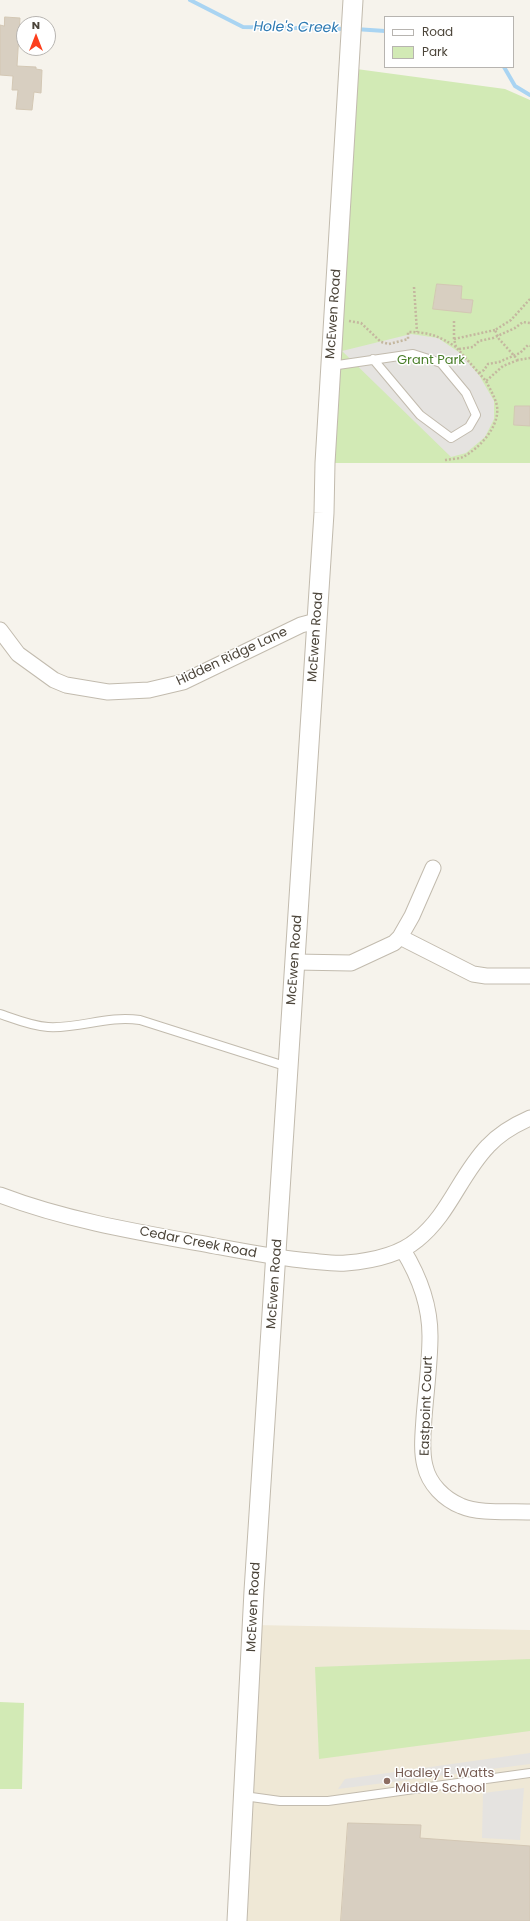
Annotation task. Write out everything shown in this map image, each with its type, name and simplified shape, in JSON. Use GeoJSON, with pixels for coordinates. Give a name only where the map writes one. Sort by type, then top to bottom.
{"type":"FeatureCollection","features":[{"type":"Feature","properties":{"kind":"street","name":"McEwen Road"},"geometry":{"type":"LineString","coordinates":[[237,1921],[254,1591],[324,513],[325,463],[353,1]]}},
{"type":"Feature","properties":{"kind":"street","name":"Hidden Ridge Lane"},"geometry":{"type":"LineString","coordinates":[[0,630],[18,654],[54,680],[66,685],[108,692],[149,690],[183,682],[290,630],[316,621]]}},
{"type":"Feature","properties":{"kind":"street"},"geometry":{"type":"LineString","coordinates":[[295,962],[351,963],[394,943],[400,937],[412,916],[433,868]]}},
{"type":"Feature","properties":{"kind":"street"},"geometry":{"type":"LineString","coordinates":[[400,937],[472,974],[486,976],[530,976]]}},
{"type":"Feature","properties":{"kind":"street","name":"Cedar Creek Road"},"geometry":{"type":"LineString","coordinates":[[0,1195],[87,1220],[276,1258],[345,1263],[366,1261],[403,1250],[417,1240],[434,1223],[452,1200],[473,1165],[487,1147],[515,1124],[530,1118]]}},
{"type":"Feature","properties":{"kind":"street","name":"Eastpoint Court"},"geometry":{"type":"LineString","coordinates":[[403,1250],[418,1277],[428,1316],[430,1336],[423,1438],[424,1462],[430,1480],[447,1498],[460,1506],[472,1510],[530,1512]]}},
{"type":"Feature","properties":{"kind":"lane"},"geometry":{"type":"LineString","coordinates":[[331,366],[373,358],[413,354],[441,363],[466,393],[476,415],[469,427],[451,438],[420,415],[373,358]]}},
{"type":"Feature","properties":{"kind":"lane"},"geometry":{"type":"LineString","coordinates":[[0,1014],[33,1025],[47,1027],[61,1027],[112,1018],[140,1020],[289,1067]]}},
{"type":"Feature","properties":{"kind":"lane"},"geometry":{"type":"LineString","coordinates":[[244,1796],[280,1801],[328,1801],[530,1773]]}},
{"type":"Feature","properties":{"kind":"path"},"geometry":{"type":"LineString","coordinates":[[414,287],[417,332]]}},
{"type":"Feature","properties":{"kind":"path"},"geometry":{"type":"LineString","coordinates":[[454,339],[495,330],[511,320],[520,312],[530,299]]}},
{"type":"Feature","properties":{"kind":"path"},"geometry":{"type":"LineString","coordinates":[[350,321],[361,323],[380,342],[389,344],[408,339],[408,332],[424,332],[441,338],[457,348],[486,381],[503,366],[518,360],[530,358]]}},
{"type":"Feature","properties":{"kind":"path"},"geometry":{"type":"LineString","coordinates":[[454,321],[454,339],[457,348]]}},
{"type":"Feature","properties":{"kind":"path"},"geometry":{"type":"LineString","coordinates":[[457,348],[472,347],[479,341],[493,338],[515,328],[523,322],[530,322]]}},
{"type":"Feature","properties":{"kind":"path"},"geometry":{"type":"LineString","coordinates":[[495,330],[497,335],[518,360]]}},
{"type":"Feature","properties":{"kind":"path"},"geometry":{"type":"LineString","coordinates":[[479,373],[484,370],[488,364],[499,362],[514,354],[520,353],[528,345],[530,346]]}},
{"type":"Feature","properties":{"kind":"shaded area"},"geometry":{"type":"Polygon","coordinates":[[[411,334],[438,338],[460,353],[479,375],[494,401],[494,419],[485,437],[466,453],[451,457],[342,351],[411,334]]]}},
{"type":"Feature","properties":{"kind":"shaded area","name":"Hadley E. Watts Middle School"},"geometry":{"type":"Polygon","coordinates":[[[253,1625],[530,1630],[530,1921],[237,1921],[253,1625]]]}},
{"type":"Feature","properties":{"kind":"shaded area"},"geometry":{"type":"Polygon","coordinates":[[[530,1753],[530,1764],[338,1789],[345,1779],[530,1753]]]}},
{"type":"Feature","properties":{"kind":"shaded area"},"geometry":{"type":"Polygon","coordinates":[[[524,1788],[520,1840],[482,1838],[483,1793],[524,1788]]]}},
{"type":"Feature","properties":{"kind":"green space","name":"Grant Park"},"geometry":{"type":"Polygon","coordinates":[[[349,68],[505,89],[530,100],[530,463],[325,463],[349,68]]]}},
{"type":"Feature","properties":{"kind":"green space"},"geometry":{"type":"Polygon","coordinates":[[[530,1659],[530,1731],[319,1759],[315,1667],[530,1659]]]}},
{"type":"Feature","properties":{"kind":"green space"},"geometry":{"type":"Polygon","coordinates":[[[0,1702],[24,1703],[22,1789],[0,1789],[0,1702]]]}},
{"type":"Feature","properties":{"kind":"building"},"geometry":{"type":"Polygon","coordinates":[[[5,17],[16,18],[17,66],[36,67],[36,69],[42,70],[41,93],[34,92],[32,110],[16,109],[18,90],[12,90],[13,76],[0,75],[0,25],[4,26],[5,17]]]}},
{"type":"Feature","properties":{"kind":"building"},"geometry":{"type":"Polygon","coordinates":[[[437,284],[462,286],[461,299],[473,300],[471,313],[433,309],[437,284]]]}},
{"type":"Feature","properties":{"kind":"building"},"geometry":{"type":"Polygon","coordinates":[[[515,406],[530,406],[530,426],[514,425],[515,406]]]}},
{"type":"Feature","properties":{"kind":"building"},"geometry":{"type":"Polygon","coordinates":[[[348,1823],[421,1825],[420,1838],[530,1846],[530,1921],[341,1921],[348,1823]]]}},
{"type":"Feature","properties":{"kind":"waterway","name":"Hole's Creek"},"geometry":{"type":"LineString","coordinates":[[190,0],[243,27],[347,29]]}},
{"type":"Feature","properties":{"kind":"waterway","name":"Hole's Creek"},"geometry":{"type":"LineString","coordinates":[[355,29],[384,31]]}},
{"type":"Feature","properties":{"kind":"waterway","name":"Hole's Creek"},"geometry":{"type":"LineString","coordinates":[[505,68],[515,86],[530,95]]}},
{"type":"Feature","properties":{"kind":"place","name":"Hadley E. Watts Middle School"},"geometry":{"type":"Point","coordinates":[387,1781]}}]}
